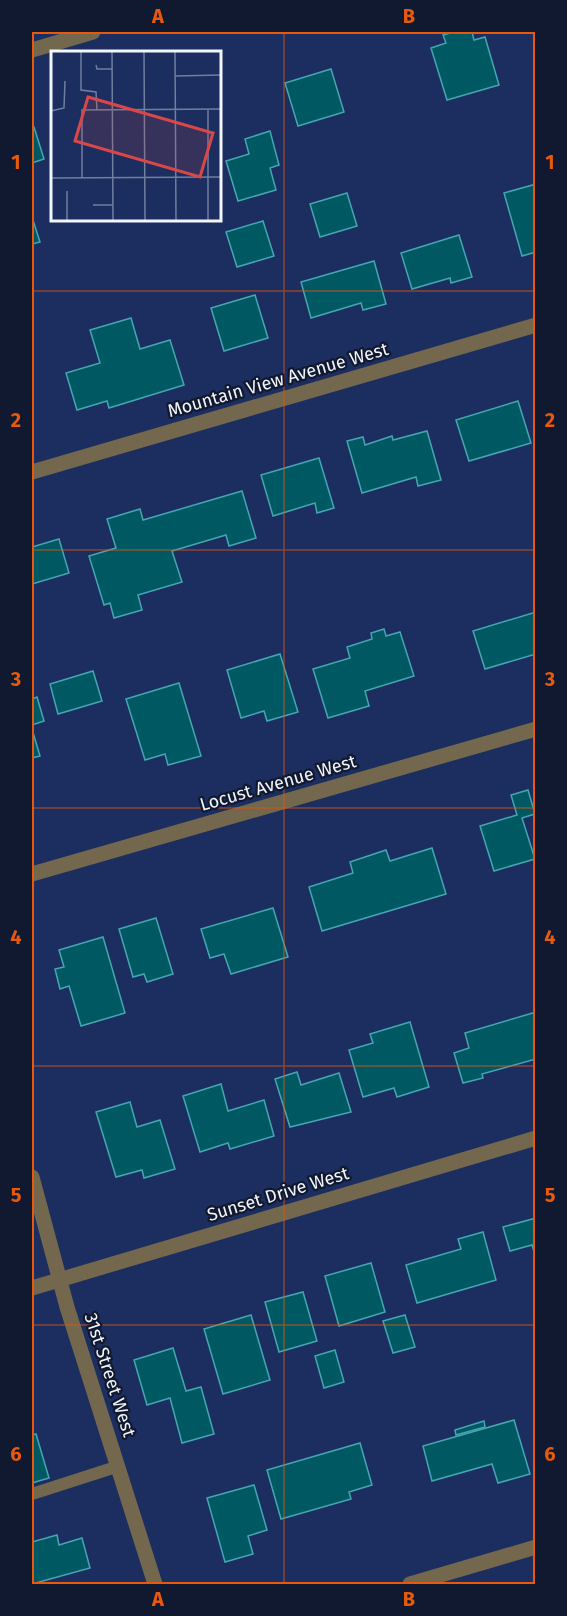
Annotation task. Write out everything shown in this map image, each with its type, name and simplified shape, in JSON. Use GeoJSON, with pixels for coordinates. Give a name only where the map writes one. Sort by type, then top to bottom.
{"type":"FeatureCollection","features":[{"type":"Feature","properties":{"kind":"street"},"geometry":{"type":"LineString","coordinates":[[32,50],[93,32]]}},
{"type":"Feature","properties":{"kind":"street","name":"Mountain View Avenue West"},"geometry":{"type":"LineString","coordinates":[[32,472],[536,326]]}},
{"type":"Feature","properties":{"kind":"street","name":"Locust Avenue West"},"geometry":{"type":"LineString","coordinates":[[32,874],[536,729]]}},
{"type":"Feature","properties":{"kind":"street","name":"Sunset Drive West"},"geometry":{"type":"LineString","coordinates":[[32,1288],[536,1138]]}},
{"type":"Feature","properties":{"kind":"street","name":"31st Street West"},"geometry":{"type":"LineString","coordinates":[[32,1177],[61,1280],[155,1584]]}},
{"type":"Feature","properties":{"kind":"street"},"geometry":{"type":"LineString","coordinates":[[410,1584],[536,1547]]}},
{"type":"Feature","properties":{"kind":"lane"},"geometry":{"type":"LineString","coordinates":[[32,1494],[119,1466]]}},
{"type":"Feature","properties":{"kind":"building"},"geometry":{"type":"Polygon","coordinates":[[[454,32],[472,32],[474,40],[485,37],[499,85],[447,100],[431,48],[446,43],[443,35],[454,32]]]}},
{"type":"Feature","properties":{"kind":"building"},"geometry":{"type":"Polygon","coordinates":[[[331,69],[344,112],[298,126],[285,83],[331,69]]]}},
{"type":"Feature","properties":{"kind":"building"},"geometry":{"type":"Polygon","coordinates":[[[32,127],[34,127],[44,159],[32,163],[32,127]]]}},
{"type":"Feature","properties":{"kind":"building"},"geometry":{"type":"Polygon","coordinates":[[[270,131],[279,165],[270,168],[276,190],[238,201],[226,161],[249,154],[245,139],[270,131]]]}},
{"type":"Feature","properties":{"kind":"building"},"geometry":{"type":"Polygon","coordinates":[[[536,184],[536,252],[522,256],[504,193],[536,184]]]}},
{"type":"Feature","properties":{"kind":"building"},"geometry":{"type":"Polygon","coordinates":[[[347,193],[357,226],[320,237],[310,204],[347,193]]]}},
{"type":"Feature","properties":{"kind":"building"},"geometry":{"type":"Polygon","coordinates":[[[32,217],[40,242],[32,244],[32,217]]]}},
{"type":"Feature","properties":{"kind":"building"},"geometry":{"type":"Polygon","coordinates":[[[263,221],[274,256],[237,267],[226,232],[263,221]]]}},
{"type":"Feature","properties":{"kind":"building"},"geometry":{"type":"Polygon","coordinates":[[[459,235],[472,277],[451,283],[450,278],[412,289],[401,253],[459,235]]]}},
{"type":"Feature","properties":{"kind":"building"},"geometry":{"type":"Polygon","coordinates":[[[374,261],[386,304],[363,310],[361,303],[311,318],[301,282],[374,261]]]}},
{"type":"Feature","properties":{"kind":"building"},"geometry":{"type":"Polygon","coordinates":[[[255,295],[268,338],[224,351],[211,308],[255,295]]]}},
{"type":"Feature","properties":{"kind":"building"},"geometry":{"type":"Polygon","coordinates":[[[131,318],[140,349],[170,340],[184,385],[109,408],[107,401],[77,410],[66,373],[100,363],[90,330],[131,318]]]}},
{"type":"Feature","properties":{"kind":"building"},"geometry":{"type":"Polygon","coordinates":[[[518,401],[531,443],[469,461],[456,420],[518,401]]]}},
{"type":"Feature","properties":{"kind":"building"},"geometry":{"type":"Polygon","coordinates":[[[427,431],[441,480],[418,486],[416,477],[362,493],[347,441],[363,437],[365,445],[392,436],[393,440],[427,431]]]}},
{"type":"Feature","properties":{"kind":"building"},"geometry":{"type":"Polygon","coordinates":[[[319,458],[334,508],[317,513],[315,503],[273,516],[261,475],[319,458]]]}},
{"type":"Feature","properties":{"kind":"building"},"geometry":{"type":"Polygon","coordinates":[[[242,491],[256,538],[229,546],[226,535],[172,551],[182,582],[138,595],[142,610],[114,618],[110,603],[104,605],[89,556],[116,548],[107,519],[140,509],[143,520],[242,491]]]}},
{"type":"Feature","properties":{"kind":"building"},"geometry":{"type":"Polygon","coordinates":[[[59,539],[69,573],[32,584],[32,547],[59,539]]]}},
{"type":"Feature","properties":{"kind":"building"},"geometry":{"type":"Polygon","coordinates":[[[536,612],[536,654],[485,669],[473,631],[536,612]]]}},
{"type":"Feature","properties":{"kind":"building"},"geometry":{"type":"Polygon","coordinates":[[[384,629],[386,636],[400,632],[414,676],[365,691],[369,706],[328,718],[313,669],[350,658],[347,647],[372,639],[371,633],[384,629]]]}},
{"type":"Feature","properties":{"kind":"building"},"geometry":{"type":"Polygon","coordinates":[[[280,654],[298,712],[267,721],[264,711],[241,718],[227,670],[280,654]]]}},
{"type":"Feature","properties":{"kind":"building"},"geometry":{"type":"Polygon","coordinates":[[[93,671],[102,701],[58,714],[50,684],[93,671]]]}},
{"type":"Feature","properties":{"kind":"building"},"geometry":{"type":"Polygon","coordinates":[[[179,683],[201,756],[168,765],[165,754],[145,760],[126,699],[179,683]]]}},
{"type":"Feature","properties":{"kind":"building"},"geometry":{"type":"Polygon","coordinates":[[[37,697],[44,721],[32,725],[32,699],[37,697]]]}},
{"type":"Feature","properties":{"kind":"building"},"geometry":{"type":"Polygon","coordinates":[[[32,729],[40,756],[32,758],[32,729]]]}},
{"type":"Feature","properties":{"kind":"building"},"geometry":{"type":"Polygon","coordinates":[[[528,790],[535,814],[522,818],[535,859],[494,871],[480,826],[517,815],[511,795],[528,790]]]}},
{"type":"Feature","properties":{"kind":"building"},"geometry":{"type":"Polygon","coordinates":[[[432,848],[446,894],[322,931],[309,887],[353,873],[350,862],[386,850],[390,861],[432,848]]]}},
{"type":"Feature","properties":{"kind":"building"},"geometry":{"type":"Polygon","coordinates":[[[273,908],[288,957],[231,974],[224,954],[210,958],[201,929],[273,908]]]}},
{"type":"Feature","properties":{"kind":"building"},"geometry":{"type":"Polygon","coordinates":[[[156,918],[173,974],[147,982],[144,974],[133,977],[119,929],[156,918]]]}},
{"type":"Feature","properties":{"kind":"building"},"geometry":{"type":"Polygon","coordinates":[[[103,937],[125,1013],[81,1026],[69,986],[60,989],[55,969],[64,967],[59,950],[103,937]]]}},
{"type":"Feature","properties":{"kind":"building"},"geometry":{"type":"Polygon","coordinates":[[[536,1012],[536,1059],[482,1074],[483,1078],[463,1083],[454,1053],[469,1048],[465,1033],[536,1012]]]}},
{"type":"Feature","properties":{"kind":"building"},"geometry":{"type":"Polygon","coordinates":[[[410,1022],[429,1087],[397,1097],[394,1088],[363,1097],[349,1050],[373,1043],[370,1034],[410,1022]]]}},
{"type":"Feature","properties":{"kind":"building"},"geometry":{"type":"Polygon","coordinates":[[[297,1072],[301,1085],[339,1073],[351,1112],[290,1127],[275,1079],[297,1072]]]}},
{"type":"Feature","properties":{"kind":"building"},"geometry":{"type":"Polygon","coordinates":[[[221,1084],[228,1111],[264,1100],[274,1136],[230,1149],[228,1143],[200,1152],[183,1096],[221,1084]]]}},
{"type":"Feature","properties":{"kind":"building"},"geometry":{"type":"Polygon","coordinates":[[[130,1102],[137,1127],[160,1120],[175,1169],[144,1178],[142,1170],[116,1177],[96,1112],[130,1102]]]}},
{"type":"Feature","properties":{"kind":"building"},"geometry":{"type":"Polygon","coordinates":[[[536,1218],[536,1258],[532,1245],[510,1251],[503,1227],[536,1218]]]}},
{"type":"Feature","properties":{"kind":"building"},"geometry":{"type":"Polygon","coordinates":[[[483,1232],[496,1280],[417,1303],[406,1265],[461,1249],[458,1239],[483,1232]]]}},
{"type":"Feature","properties":{"kind":"building"},"geometry":{"type":"Polygon","coordinates":[[[371,1263],[385,1312],[339,1326],[325,1276],[371,1263]]]}},
{"type":"Feature","properties":{"kind":"building"},"geometry":{"type":"Polygon","coordinates":[[[303,1292],[317,1341],[279,1352],[265,1302],[303,1292]]]}},
{"type":"Feature","properties":{"kind":"building"},"geometry":{"type":"Polygon","coordinates":[[[251,1315],[270,1380],[223,1394],[204,1329],[251,1315]]]}},
{"type":"Feature","properties":{"kind":"building"},"geometry":{"type":"Polygon","coordinates":[[[405,1315],[415,1347],[393,1353],[383,1321],[405,1315]]]}},
{"type":"Feature","properties":{"kind":"building"},"geometry":{"type":"Polygon","coordinates":[[[173,1348],[186,1391],[201,1387],[214,1434],[182,1443],[170,1398],[147,1405],[134,1360],[173,1348]]]}},
{"type":"Feature","properties":{"kind":"building"},"geometry":{"type":"Polygon","coordinates":[[[335,1350],[344,1382],[324,1388],[315,1356],[335,1350]]]}},
{"type":"Feature","properties":{"kind":"building"},"geometry":{"type":"Polygon","coordinates":[[[514,1420],[530,1474],[498,1483],[492,1464],[432,1481],[423,1446],[514,1420]]]}},
{"type":"Feature","properties":{"kind":"building"},"geometry":{"type":"Polygon","coordinates":[[[484,1421],[485,1427],[456,1435],[455,1430],[484,1421]]]}},
{"type":"Feature","properties":{"kind":"building"},"geometry":{"type":"Polygon","coordinates":[[[36,1434],[49,1478],[32,1483],[32,1435],[36,1434]]]}},
{"type":"Feature","properties":{"kind":"building"},"geometry":{"type":"Polygon","coordinates":[[[360,1443],[372,1485],[349,1492],[351,1499],[281,1519],[267,1470],[360,1443]]]}},
{"type":"Feature","properties":{"kind":"building"},"geometry":{"type":"Polygon","coordinates":[[[254,1485],[267,1530],[248,1536],[253,1554],[225,1562],[207,1498],[254,1485]]]}},
{"type":"Feature","properties":{"kind":"building"},"geometry":{"type":"Polygon","coordinates":[[[57,1535],[59,1545],[82,1538],[90,1568],[32,1584],[32,1542],[57,1535]]]}}]}
